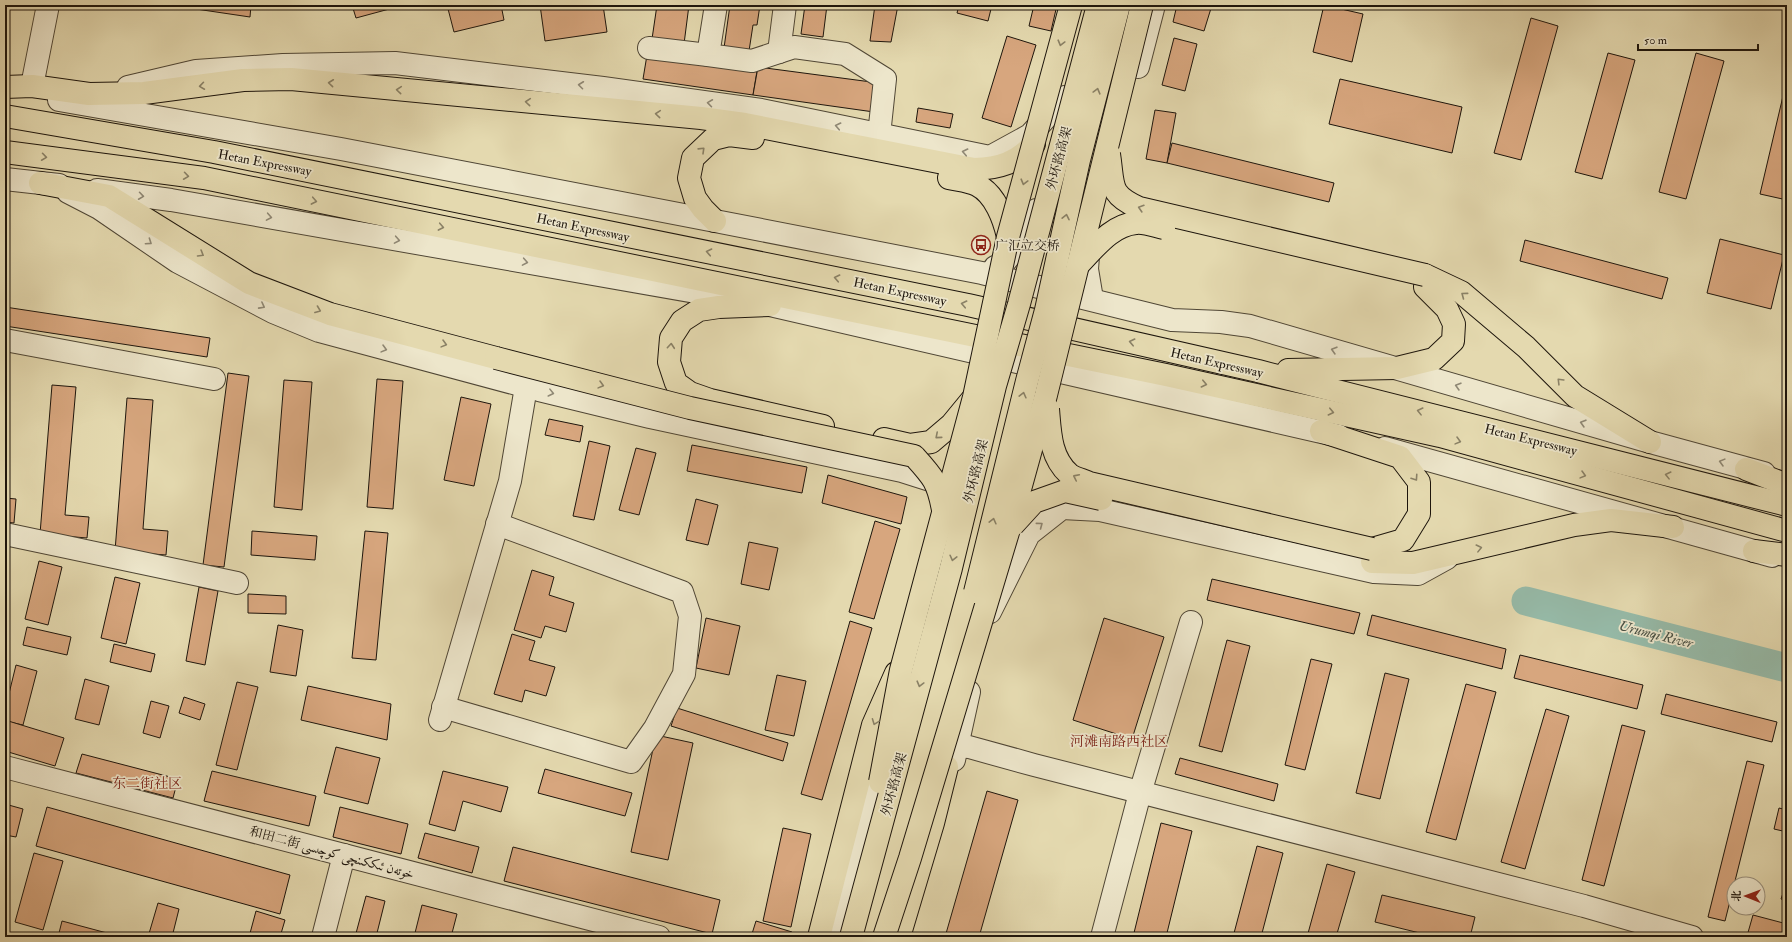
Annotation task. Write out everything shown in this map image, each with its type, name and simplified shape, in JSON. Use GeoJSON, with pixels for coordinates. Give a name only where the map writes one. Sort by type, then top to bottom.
{"type":"FeatureCollection","features":[{"type":"Feature","properties":{"kind":"highway"},"geometry":{"type":"LineString","coordinates":[[851,937],[907,648],[974,397],[1008,238],[1071,5]]}},
{"type":"Feature","properties":{"kind":"highway","name":"外环路高架"},"geometry":{"type":"LineString","coordinates":[[851,937],[951,568],[996,386],[1098,5]]}},
{"type":"Feature","properties":{"kind":"highway","name":"外环路高架"},"geometry":{"type":"LineString","coordinates":[[879,937],[978,582],[1027,381],[1046,310],[1079,160],[1119,5]]}},
{"type":"Feature","properties":{"kind":"highway"},"geometry":{"type":"LineString","coordinates":[[884,937],[910,858],[957,697],[1010,529],[1046,395],[1142,5]]}},
{"type":"Feature","properties":{"kind":"highway"},"geometry":{"type":"LineString","coordinates":[[5,87],[32,86],[89,94],[144,93],[243,80],[291,79],[370,88],[716,120],[745,124],[974,170],[995,169],[1022,157],[1034,144]]}},
{"type":"Feature","properties":{"kind":"highway","name":"Hetan Expressway"},"geometry":{"type":"LineString","coordinates":[[5,116],[222,153],[968,305],[1258,371],[1787,506]]}},
{"type":"Feature","properties":{"kind":"highway"},"geometry":{"type":"LineString","coordinates":[[715,221],[695,198],[689,178],[693,158],[713,140],[729,135],[769,139],[977,184],[992,198],[1005,223],[1008,238]]}},
{"type":"Feature","properties":{"kind":"highway"},"geometry":{"type":"LineString","coordinates":[[1108,141],[1114,190],[1123,200],[1139,208],[1425,281],[1461,292],[1526,347],[1575,396],[1650,442]]}},
{"type":"Feature","properties":{"kind":"highway","name":"Hetan Expressway"},"geometry":{"type":"LineString","coordinates":[[5,152],[211,180],[1166,375],[1440,436],[1787,531]]}},
{"type":"Feature","properties":{"kind":"highway"},"geometry":{"type":"LineString","coordinates":[[48,184],[109,196],[249,283],[330,314],[690,408],[914,456],[934,478],[941,494],[944,512]]}},
{"type":"Feature","properties":{"kind":"highway"},"geometry":{"type":"LineString","coordinates":[[1078,266],[1102,240],[1117,229],[1136,223],[1162,227],[1425,281],[1447,309],[1454,324],[1453,341],[1434,359],[1397,368],[1258,371]]}},
{"type":"Feature","properties":{"kind":"highway"},"geometry":{"type":"LineString","coordinates":[[770,305],[719,307],[699,310],[682,321],[671,338],[669,362],[676,384],[690,393],[710,400],[910,445],[931,442],[951,424],[974,397]]}},
{"type":"Feature","properties":{"kind":"highway"},"geometry":{"type":"LineString","coordinates":[[1046,395],[1051,446],[1060,463],[1069,474],[1089,483],[1372,556],[1403,540],[1419,514],[1419,482],[1400,457],[1321,431]]}},
{"type":"Feature","properties":{"kind":"highway"},"geometry":{"type":"LineString","coordinates":[[1746,469],[1787,484]]}},
{"type":"Feature","properties":{"kind":"highway"},"geometry":{"type":"LineString","coordinates":[[1010,529],[1034,502],[1065,491],[1372,556],[1413,563],[1574,525],[1611,520],[1674,528]]}},
{"type":"Feature","properties":{"kind":"highway"},"geometry":{"type":"LineString","coordinates":[[1754,551],[1787,555]]}},
{"type":"Feature","properties":{"kind":"highway"},"geometry":{"type":"LineString","coordinates":[[819,937],[873,725],[907,648]]}},
{"type":"Feature","properties":{"kind":"highway"},"geometry":{"type":"LineString","coordinates":[[899,937],[933,823],[947,768],[957,697]]}},
{"type":"Feature","properties":{"kind":"street"},"geometry":{"type":"LineString","coordinates":[[32,86],[48,5]]}},
{"type":"Feature","properties":{"kind":"street"},"geometry":{"type":"LineString","coordinates":[[708,55],[716,5]]}},
{"type":"Feature","properties":{"kind":"street"},"geometry":{"type":"LineString","coordinates":[[779,52],[785,5]]}},
{"type":"Feature","properties":{"kind":"street"},"geometry":{"type":"LineString","coordinates":[[982,273],[1004,263],[1032,228],[1045,166],[1065,97],[1087,5]]}},
{"type":"Feature","properties":{"kind":"street"},"geometry":{"type":"LineString","coordinates":[[1092,299],[1087,269],[1088,249],[1154,5]]}},
{"type":"Feature","properties":{"kind":"street"},"geometry":{"type":"LineString","coordinates":[[649,48],[752,61],[794,47],[845,54],[886,79],[879,135]]}},
{"type":"Feature","properties":{"kind":"street"},"geometry":{"type":"LineString","coordinates":[[97,93],[196,71],[283,66],[395,63],[603,88],[761,110],[990,157],[1030,135],[1065,97]]}},
{"type":"Feature","properties":{"kind":"street"},"geometry":{"type":"LineString","coordinates":[[5,90],[341,149],[982,273],[1172,320],[1221,322],[1250,326],[1746,469],[1787,477]]}},
{"type":"Feature","properties":{"kind":"street"},"geometry":{"type":"LineString","coordinates":[[5,179],[171,200],[770,305],[1321,431],[1787,560]]}},
{"type":"Feature","properties":{"kind":"street"},"geometry":{"type":"LineString","coordinates":[[48,184],[99,208],[178,262],[273,312],[319,331],[526,387],[650,417],[902,471],[956,488]]}},
{"type":"Feature","properties":{"kind":"street"},"geometry":{"type":"LineString","coordinates":[[5,340],[214,379]]}},
{"type":"Feature","properties":{"kind":"street"},"geometry":{"type":"LineString","coordinates":[[830,937],[948,521],[987,374],[981,354]]}},
{"type":"Feature","properties":{"kind":"street"},"geometry":{"type":"LineString","coordinates":[[908,937],[943,808],[980,641],[1034,474],[1053,396],[1060,387],[1081,376]]}},
{"type":"Feature","properties":{"kind":"street"},"geometry":{"type":"LineString","coordinates":[[497,524],[682,592],[690,616],[684,674],[654,728],[631,762],[441,714],[497,524],[510,481],[526,387]]}},
{"type":"Feature","properties":{"kind":"street"},"geometry":{"type":"LineString","coordinates":[[987,619],[1029,534],[1062,508],[1100,510],[1374,572],[1418,574],[1454,554]]}},
{"type":"Feature","properties":{"kind":"street"},"geometry":{"type":"LineString","coordinates":[[5,534],[237,583]]}},
{"type":"Feature","properties":{"kind":"street"},"geometry":{"type":"LineString","coordinates":[[1102,937],[1140,793],[1191,622]]}},
{"type":"Feature","properties":{"kind":"street"},"geometry":{"type":"LineString","coordinates":[[957,746],[969,746],[1140,793],[1584,906],[1692,937]]}},
{"type":"Feature","properties":{"kind":"street","name":"和田二街 خوتەن ئىككىنچى كوچىسى"},"geometry":{"type":"LineString","coordinates":[[5,768],[660,937]]}},
{"type":"Feature","properties":{"kind":"street"},"geometry":{"type":"LineString","coordinates":[[323,937],[344,855]]}},
{"type":"Feature","properties":{"kind":"building"},"geometry":{"type":"Polygon","coordinates":[[[169,5],[251,5],[250,17],[169,5]]]}},
{"type":"Feature","properties":{"kind":"building"},"geometry":{"type":"Polygon","coordinates":[[[352,5],[392,5],[393,8],[356,18],[352,5]]]}},
{"type":"Feature","properties":{"kind":"building"},"geometry":{"type":"Polygon","coordinates":[[[447,5],[501,5],[504,20],[454,32],[447,5]]]}},
{"type":"Feature","properties":{"kind":"building"},"geometry":{"type":"Polygon","coordinates":[[[540,5],[603,5],[607,32],[545,41],[540,5]]]}},
{"type":"Feature","properties":{"kind":"building"},"geometry":{"type":"Polygon","coordinates":[[[657,5],[689,5],[684,44],[652,39],[657,5]]]}},
{"type":"Feature","properties":{"kind":"building"},"geometry":{"type":"Polygon","coordinates":[[[730,5],[760,5],[757,25],[753,25],[749,51],[724,48],[730,5]]]}},
{"type":"Feature","properties":{"kind":"building"},"geometry":{"type":"Polygon","coordinates":[[[805,5],[827,5],[823,37],[801,34],[805,5]]]}},
{"type":"Feature","properties":{"kind":"building"},"geometry":{"type":"Polygon","coordinates":[[[875,5],[898,5],[891,42],[870,41],[875,5]]]}},
{"type":"Feature","properties":{"kind":"building"},"geometry":{"type":"Polygon","coordinates":[[[959,5],[992,5],[988,21],[957,13],[959,5]]]}},
{"type":"Feature","properties":{"kind":"building"},"geometry":{"type":"Polygon","coordinates":[[[1034,5],[1057,5],[1051,31],[1029,26],[1034,5]]]}},
{"type":"Feature","properties":{"kind":"building"},"geometry":{"type":"Polygon","coordinates":[[[1177,5],[1212,5],[1204,31],[1173,22],[1177,5]]]}},
{"type":"Feature","properties":{"kind":"building"},"geometry":{"type":"Polygon","coordinates":[[[1324,5],[1363,14],[1352,62],[1313,52],[1324,5]]]}},
{"type":"Feature","properties":{"kind":"building"},"geometry":{"type":"Polygon","coordinates":[[[1531,18],[1558,26],[1521,160],[1494,153],[1531,18]]]}},
{"type":"Feature","properties":{"kind":"building"},"geometry":{"type":"Polygon","coordinates":[[[1007,36],[1036,45],[1011,127],[982,118],[1007,36]]]}},
{"type":"Feature","properties":{"kind":"building"},"geometry":{"type":"Polygon","coordinates":[[[1174,38],[1197,44],[1185,91],[1162,85],[1174,38]]]}},
{"type":"Feature","properties":{"kind":"building"},"geometry":{"type":"Polygon","coordinates":[[[1608,53],[1635,60],[1602,179],[1575,172],[1608,53]]]}},
{"type":"Feature","properties":{"kind":"building"},"geometry":{"type":"Polygon","coordinates":[[[1696,53],[1724,61],[1686,199],[1659,192],[1696,53]]]}},
{"type":"Feature","properties":{"kind":"building"},"geometry":{"type":"Polygon","coordinates":[[[647,55],[757,71],[753,95],[643,79],[647,55]]]}},
{"type":"Feature","properties":{"kind":"building"},"geometry":{"type":"Polygon","coordinates":[[[758,67],[879,83],[874,112],[753,95],[758,67]]]}},
{"type":"Feature","properties":{"kind":"building"},"geometry":{"type":"Polygon","coordinates":[[[1340,79],[1462,107],[1452,153],[1329,124],[1340,79]]]}},
{"type":"Feature","properties":{"kind":"building"},"geometry":{"type":"Polygon","coordinates":[[[1787,79],[1787,200],[1760,194],[1787,79]]]}},
{"type":"Feature","properties":{"kind":"building"},"geometry":{"type":"Polygon","coordinates":[[[918,108],[953,114],[950,128],[916,122],[918,108]]]}},
{"type":"Feature","properties":{"kind":"building"},"geometry":{"type":"Polygon","coordinates":[[[1155,110],[1176,113],[1167,163],[1146,159],[1155,110]]]}},
{"type":"Feature","properties":{"kind":"building"},"geometry":{"type":"Polygon","coordinates":[[[1172,143],[1334,183],[1329,202],[1167,163],[1172,143]]]}},
{"type":"Feature","properties":{"kind":"building"},"geometry":{"type":"Polygon","coordinates":[[[1720,239],[1784,255],[1771,309],[1707,293],[1720,239]]]}},
{"type":"Feature","properties":{"kind":"building"},"geometry":{"type":"Polygon","coordinates":[[[1525,240],[1668,278],[1662,299],[1520,261],[1525,240]]]}},
{"type":"Feature","properties":{"kind":"building"},"geometry":{"type":"Polygon","coordinates":[[[5,307],[210,338],[207,357],[5,326],[5,307]]]}},
{"type":"Feature","properties":{"kind":"building"},"geometry":{"type":"Polygon","coordinates":[[[228,373],[249,376],[224,567],[203,565],[228,373]]]}},
{"type":"Feature","properties":{"kind":"building"},"geometry":{"type":"Polygon","coordinates":[[[377,379],[403,381],[393,509],[367,507],[377,379]]]}},
{"type":"Feature","properties":{"kind":"building"},"geometry":{"type":"Polygon","coordinates":[[[284,380],[312,382],[302,510],[274,507],[284,380]]]}},
{"type":"Feature","properties":{"kind":"building"},"geometry":{"type":"Polygon","coordinates":[[[52,385],[76,387],[65,515],[89,517],[87,538],[40,534],[52,385]]]}},
{"type":"Feature","properties":{"kind":"building"},"geometry":{"type":"Polygon","coordinates":[[[461,397],[491,404],[474,486],[444,480],[461,397]]]}},
{"type":"Feature","properties":{"kind":"building"},"geometry":{"type":"Polygon","coordinates":[[[127,398],[153,400],[143,529],[168,531],[166,555],[115,551],[127,398]]]}},
{"type":"Feature","properties":{"kind":"building"},"geometry":{"type":"Polygon","coordinates":[[[549,419],[583,426],[580,442],[545,435],[549,419]]]}},
{"type":"Feature","properties":{"kind":"building"},"geometry":{"type":"Polygon","coordinates":[[[589,441],[610,446],[594,520],[573,516],[589,441]]]}},
{"type":"Feature","properties":{"kind":"building"},"geometry":{"type":"Polygon","coordinates":[[[692,445],[807,467],[802,493],[687,471],[692,445]]]}},
{"type":"Feature","properties":{"kind":"building"},"geometry":{"type":"Polygon","coordinates":[[[636,448],[656,453],[639,515],[619,510],[636,448]]]}},
{"type":"Feature","properties":{"kind":"building"},"geometry":{"type":"Polygon","coordinates":[[[828,475],[907,497],[901,524],[822,503],[828,475]]]}},
{"type":"Feature","properties":{"kind":"building"},"geometry":{"type":"Polygon","coordinates":[[[5,498],[16,499],[14,523],[5,522],[5,498]]]}},
{"type":"Feature","properties":{"kind":"building"},"geometry":{"type":"Polygon","coordinates":[[[696,499],[718,505],[708,545],[686,540],[696,499]]]}},
{"type":"Feature","properties":{"kind":"building"},"geometry":{"type":"Polygon","coordinates":[[[875,521],[900,529],[874,619],[849,612],[875,521]]]}},
{"type":"Feature","properties":{"kind":"building"},"geometry":{"type":"Polygon","coordinates":[[[252,531],[317,536],[315,560],[251,555],[252,531]]]}},
{"type":"Feature","properties":{"kind":"building"},"geometry":{"type":"Polygon","coordinates":[[[365,531],[388,533],[376,660],[352,658],[365,531]]]}},
{"type":"Feature","properties":{"kind":"building"},"geometry":{"type":"Polygon","coordinates":[[[749,542],[778,548],[769,590],[741,584],[749,542]]]}},
{"type":"Feature","properties":{"kind":"building"},"geometry":{"type":"Polygon","coordinates":[[[39,561],[62,567],[48,625],[25,619],[39,561]]]}},
{"type":"Feature","properties":{"kind":"building"},"geometry":{"type":"Polygon","coordinates":[[[532,570],[554,577],[549,595],[574,603],[566,632],[545,626],[541,638],[514,630],[532,570]]]}},
{"type":"Feature","properties":{"kind":"building"},"geometry":{"type":"Polygon","coordinates":[[[115,577],[140,583],[126,644],[101,638],[115,577]]]}},
{"type":"Feature","properties":{"kind":"building"},"geometry":{"type":"Polygon","coordinates":[[[1212,579],[1360,613],[1354,634],[1207,600],[1212,579]]]}},
{"type":"Feature","properties":{"kind":"building"},"geometry":{"type":"Polygon","coordinates":[[[199,587],[218,591],[205,665],[186,661],[199,587]]]}},
{"type":"Feature","properties":{"kind":"building"},"geometry":{"type":"Polygon","coordinates":[[[248,594],[286,596],[286,614],[248,613],[248,594]]]}},
{"type":"Feature","properties":{"kind":"building"},"geometry":{"type":"Polygon","coordinates":[[[1372,615],[1506,649],[1502,669],[1367,635],[1372,615]]]}},
{"type":"Feature","properties":{"kind":"building"},"geometry":{"type":"Polygon","coordinates":[[[706,618],[740,626],[729,675],[696,668],[706,618]]]}},
{"type":"Feature","properties":{"kind":"building"},"geometry":{"type":"Polygon","coordinates":[[[1104,618],[1164,637],[1132,739],[1073,720],[1104,618]]]}},
{"type":"Feature","properties":{"kind":"building"},"geometry":{"type":"Polygon","coordinates":[[[850,621],[872,628],[822,800],[801,794],[850,621]]]}},
{"type":"Feature","properties":{"kind":"building"},"geometry":{"type":"Polygon","coordinates":[[[278,625],[303,630],[296,676],[270,672],[278,625]]]}},
{"type":"Feature","properties":{"kind":"building"},"geometry":{"type":"Polygon","coordinates":[[[27,627],[71,637],[67,655],[23,645],[27,627]]]}},
{"type":"Feature","properties":{"kind":"building"},"geometry":{"type":"Polygon","coordinates":[[[512,634],[535,641],[529,660],[555,667],[546,696],[525,690],[522,702],[494,694],[512,634]]]}},
{"type":"Feature","properties":{"kind":"building"},"geometry":{"type":"Polygon","coordinates":[[[1227,640],[1250,646],[1222,752],[1199,746],[1227,640]]]}},
{"type":"Feature","properties":{"kind":"building"},"geometry":{"type":"Polygon","coordinates":[[[114,644],[155,654],[151,672],[110,662],[114,644]]]}},
{"type":"Feature","properties":{"kind":"building"},"geometry":{"type":"Polygon","coordinates":[[[1520,655],[1643,685],[1637,709],[1514,678],[1520,655]]]}},
{"type":"Feature","properties":{"kind":"building"},"geometry":{"type":"Polygon","coordinates":[[[1311,659],[1332,664],[1305,770],[1285,765],[1311,659]]]}},
{"type":"Feature","properties":{"kind":"building"},"geometry":{"type":"Polygon","coordinates":[[[16,665],[37,671],[23,725],[5,721],[5,710],[16,665]]]}},
{"type":"Feature","properties":{"kind":"building"},"geometry":{"type":"Polygon","coordinates":[[[1385,673],[1409,679],[1380,799],[1356,793],[1385,673]]]}},
{"type":"Feature","properties":{"kind":"building"},"geometry":{"type":"Polygon","coordinates":[[[777,675],[806,681],[794,736],[765,730],[777,675]]]}},
{"type":"Feature","properties":{"kind":"building"},"geometry":{"type":"Polygon","coordinates":[[[85,679],[109,686],[99,725],[75,719],[85,679]]]}},
{"type":"Feature","properties":{"kind":"building"},"geometry":{"type":"Polygon","coordinates":[[[237,682],[258,687],[237,770],[216,765],[237,682]]]}},
{"type":"Feature","properties":{"kind":"building"},"geometry":{"type":"Polygon","coordinates":[[[1466,684],[1496,692],[1456,840],[1426,832],[1466,684]]]}},
{"type":"Feature","properties":{"kind":"building"},"geometry":{"type":"Polygon","coordinates":[[[308,686],[391,704],[387,740],[301,720],[308,686]]]}},
{"type":"Feature","properties":{"kind":"building"},"geometry":{"type":"Polygon","coordinates":[[[1666,694],[1777,722],[1772,742],[1661,714],[1666,694]]]}},
{"type":"Feature","properties":{"kind":"building"},"geometry":{"type":"Polygon","coordinates":[[[184,697],[205,704],[200,720],[179,713],[184,697]]]}},
{"type":"Feature","properties":{"kind":"building"},"geometry":{"type":"Polygon","coordinates":[[[151,701],[169,706],[160,738],[143,733],[151,701]]]}},
{"type":"Feature","properties":{"kind":"building"},"geometry":{"type":"Polygon","coordinates":[[[677,708],[788,743],[783,761],[671,726],[677,708]]]}},
{"type":"Feature","properties":{"kind":"building"},"geometry":{"type":"Polygon","coordinates":[[[1546,709],[1569,716],[1525,869],[1501,862],[1546,709]]]}},
{"type":"Feature","properties":{"kind":"building"},"geometry":{"type":"Polygon","coordinates":[[[5,720],[64,738],[55,766],[5,751],[5,720]]]}},
{"type":"Feature","properties":{"kind":"building"},"geometry":{"type":"Polygon","coordinates":[[[1622,725],[1645,731],[1604,886],[1582,880],[1622,725]]]}},
{"type":"Feature","properties":{"kind":"building"},"geometry":{"type":"Polygon","coordinates":[[[656,735],[693,743],[668,860],[631,852],[656,735]]]}},
{"type":"Feature","properties":{"kind":"building"},"geometry":{"type":"Polygon","coordinates":[[[336,747],[380,758],[368,804],[324,793],[336,747]]]}},
{"type":"Feature","properties":{"kind":"building"},"geometry":{"type":"Polygon","coordinates":[[[82,754],[178,779],[173,798],[76,773],[82,754]]]}},
{"type":"Feature","properties":{"kind":"building"},"geometry":{"type":"Polygon","coordinates":[[[1180,758],[1278,784],[1274,801],[1175,774],[1180,758]]]}},
{"type":"Feature","properties":{"kind":"building"},"geometry":{"type":"Polygon","coordinates":[[[1747,761],[1764,765],[1736,876],[1726,876],[1725,921],[1708,917],[1747,761]]]}},
{"type":"Feature","properties":{"kind":"building"},"geometry":{"type":"Polygon","coordinates":[[[545,769],[632,793],[625,816],[538,793],[545,769]]]}},
{"type":"Feature","properties":{"kind":"building"},"geometry":{"type":"Polygon","coordinates":[[[212,771],[316,796],[309,826],[204,801],[212,771]]]}},
{"type":"Feature","properties":{"kind":"building"},"geometry":{"type":"Polygon","coordinates":[[[443,771],[508,787],[501,812],[463,801],[455,831],[429,824],[443,771]]]}},
{"type":"Feature","properties":{"kind":"building"},"geometry":{"type":"Polygon","coordinates":[[[987,791],[1018,800],[979,937],[945,937],[987,791]]]}},
{"type":"Feature","properties":{"kind":"building"},"geometry":{"type":"Polygon","coordinates":[[[5,804],[23,809],[16,837],[5,835],[5,804]]]}},
{"type":"Feature","properties":{"kind":"building"},"geometry":{"type":"Polygon","coordinates":[[[47,807],[290,875],[280,914],[36,846],[47,807]]]}},
{"type":"Feature","properties":{"kind":"building"},"geometry":{"type":"Polygon","coordinates":[[[340,807],[408,824],[401,854],[333,837],[340,807]]]}},
{"type":"Feature","properties":{"kind":"building"},"geometry":{"type":"Polygon","coordinates":[[[1779,808],[1787,810],[1787,832],[1774,829],[1779,808]]]}},
{"type":"Feature","properties":{"kind":"building"},"geometry":{"type":"Polygon","coordinates":[[[1161,823],[1192,831],[1166,937],[1133,937],[1161,823]]]}},
{"type":"Feature","properties":{"kind":"building"},"geometry":{"type":"Polygon","coordinates":[[[783,828],[811,834],[791,927],[763,921],[783,828]]]}},
{"type":"Feature","properties":{"kind":"building"},"geometry":{"type":"Polygon","coordinates":[[[425,833],[479,847],[472,873],[418,858],[425,833]]]}},
{"type":"Feature","properties":{"kind":"building"},"geometry":{"type":"Polygon","coordinates":[[[1257,846],[1283,853],[1261,937],[1233,937],[1257,846]]]}},
{"type":"Feature","properties":{"kind":"building"},"geometry":{"type":"Polygon","coordinates":[[[513,847],[720,900],[712,934],[504,881],[513,847]]]}},
{"type":"Feature","properties":{"kind":"building"},"geometry":{"type":"Polygon","coordinates":[[[34,853],[63,861],[43,930],[15,922],[34,853]]]}},
{"type":"Feature","properties":{"kind":"building"},"geometry":{"type":"Polygon","coordinates":[[[1327,864],[1355,872],[1336,937],[1307,937],[1327,864]]]}},
{"type":"Feature","properties":{"kind":"building"},"geometry":{"type":"Polygon","coordinates":[[[1787,881],[1787,901],[1781,899],[1787,881]]]}},
{"type":"Feature","properties":{"kind":"building"},"geometry":{"type":"Polygon","coordinates":[[[1382,895],[1475,917],[1470,937],[1436,937],[1375,922],[1382,895]]]}},
{"type":"Feature","properties":{"kind":"building"},"geometry":{"type":"Polygon","coordinates":[[[366,896],[385,901],[376,937],[355,937],[366,896]]]}},
{"type":"Feature","properties":{"kind":"building"},"geometry":{"type":"Polygon","coordinates":[[[158,903],[179,909],[172,937],[148,937],[158,903]]]}},
{"type":"Feature","properties":{"kind":"building"},"geometry":{"type":"Polygon","coordinates":[[[422,905],[457,914],[451,937],[414,937],[422,905]]]}},
{"type":"Feature","properties":{"kind":"building"},"geometry":{"type":"Polygon","coordinates":[[[256,911],[285,920],[280,937],[249,937],[256,911]]]}},
{"type":"Feature","properties":{"kind":"building"},"geometry":{"type":"Polygon","coordinates":[[[1753,916],[1787,924],[1787,937],[1747,936],[1753,916]]]}},
{"type":"Feature","properties":{"kind":"building"},"geometry":{"type":"Polygon","coordinates":[[[62,921],[122,937],[58,937],[62,921]]]}},
{"type":"Feature","properties":{"kind":"building"},"geometry":{"type":"Polygon","coordinates":[[[756,921],[792,932],[791,937],[751,937],[756,921]]]}},
{"type":"Feature","properties":{"kind":"waterway","name":"Urumqi River"},"geometry":{"type":"LineString","coordinates":[[1526,601],[1787,668]]}},
{"type":"Feature","properties":{"kind":"place","name":"广汇立交桥"},"geometry":{"type":"Point","coordinates":[981,245]}},
{"type":"Feature","properties":{"kind":"district","name":"河滩南路西社区"},"geometry":{"type":"Point","coordinates":[1119,741]}},
{"type":"Feature","properties":{"kind":"district","name":"东二街社区"},"geometry":{"type":"Point","coordinates":[147,783]}}]}
